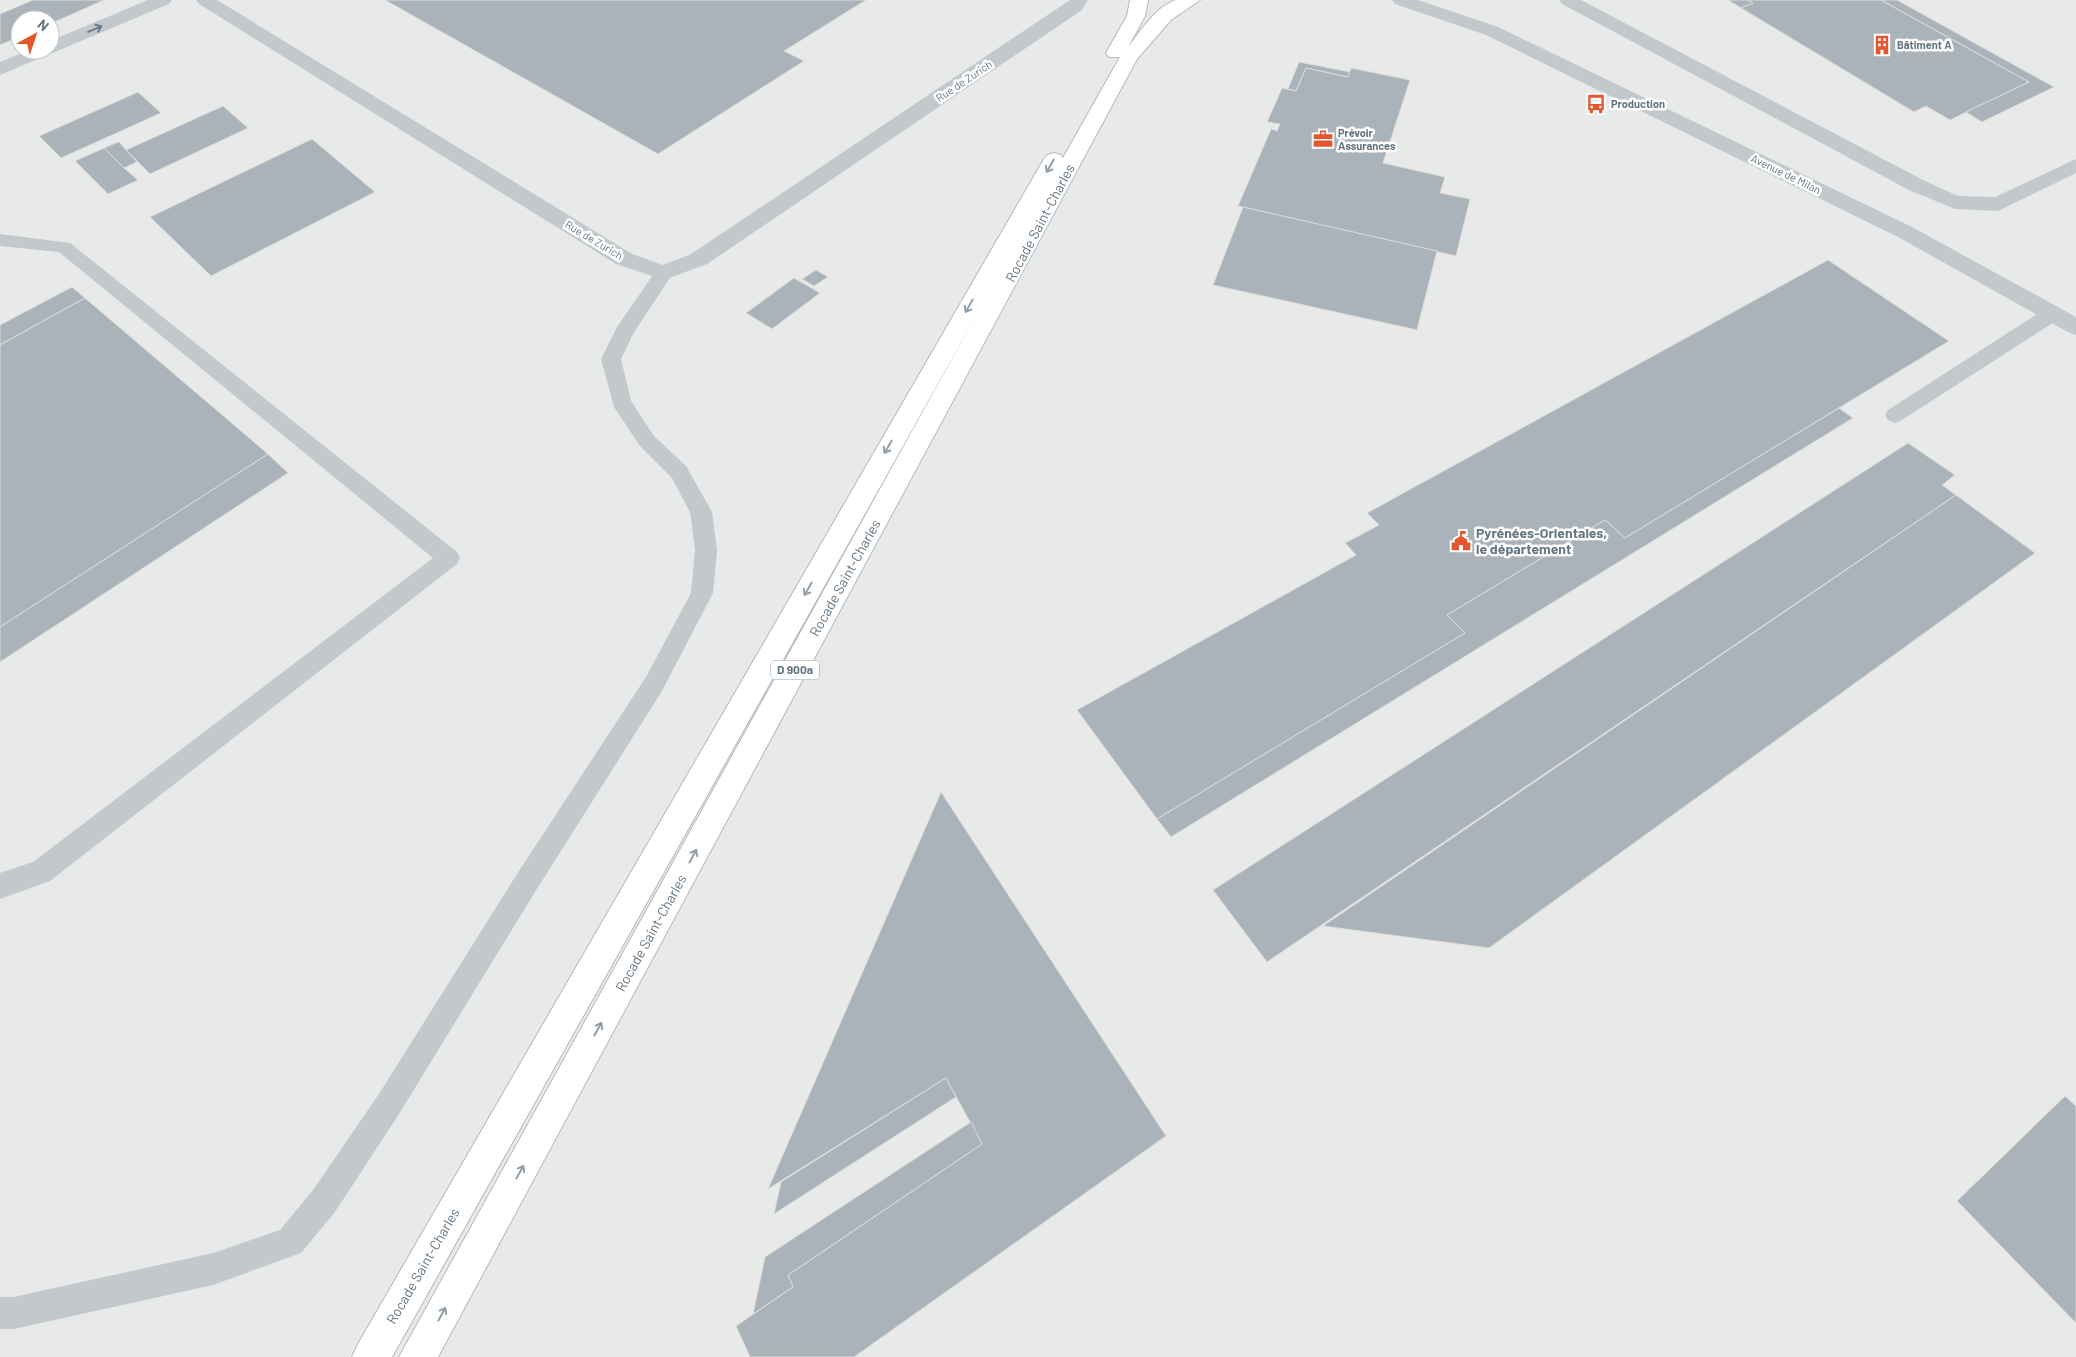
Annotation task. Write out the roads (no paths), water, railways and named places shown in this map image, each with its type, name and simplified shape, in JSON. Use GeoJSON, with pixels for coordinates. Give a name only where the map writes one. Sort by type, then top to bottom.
{"type":"FeatureCollection","features":[{"type":"Feature","properties":{"kind":"main road","name":"Rocade Saint-Charles"},"geometry":{"type":"LineString","coordinates":[[371,1357],[1136,16],[1139,0]]}},
{"type":"Feature","properties":{"kind":"main road","name":"Rocade Saint-Charles"},"geometry":{"type":"LineString","coordinates":[[418,1357],[1130,56],[1157,22],[1182,3],[1191,0]]}},
{"type":"Feature","properties":{"kind":"street"},"geometry":{"type":"LineString","coordinates":[[60,44],[163,0]]}},
{"type":"Feature","properties":{"kind":"street","name":"Rue de Zurich"},"geometry":{"type":"LineString","coordinates":[[206,0],[624,259],[664,273],[699,259],[1076,6],[1079,0]]}},
{"type":"Feature","properties":{"kind":"street","name":"Avenue de Milan"},"geometry":{"type":"LineString","coordinates":[[1401,0],[1492,31],[1904,232],[2076,327]]}},
{"type":"Feature","properties":{"kind":"street","name":"Avenue de Milan"},"geometry":{"type":"LineString","coordinates":[[1447,0],[1492,31]]}},
{"type":"Feature","properties":{"kind":"street"},"geometry":{"type":"LineString","coordinates":[[1568,0],[1907,180],[1955,202],[1998,204],[2076,165]]}},
{"type":"Feature","properties":{"kind":"street"},"geometry":{"type":"LineString","coordinates":[[0,69],[21,60]]}},
{"type":"Feature","properties":{"kind":"lane"},"geometry":{"type":"LineString","coordinates":[[0,240],[64,247],[449,558],[42,872],[0,886]]}},
{"type":"Feature","properties":{"kind":"lane"},"geometry":{"type":"LineString","coordinates":[[0,1313],[14,1313],[213,1269],[290,1242],[324,1201],[389,1104],[526,883],[654,684],[702,593],[706,550],[701,512],[679,472],[647,441],[621,402],[611,359],[624,332],[664,273]]}},
{"type":"Feature","properties":{"kind":"lane"},"geometry":{"type":"LineString","coordinates":[[1895,415],[2052,314]]}},
{"type":"Feature","properties":{"kind":"place","name":"Bâtiment A"},"geometry":{"type":"Point","coordinates":[1882,45]}},
{"type":"Feature","properties":{"kind":"place","name":"Production"},"geometry":{"type":"Point","coordinates":[1596,104]}},
{"type":"Feature","properties":{"kind":"place","name":"Prévoir Assurances"},"geometry":{"type":"Point","coordinates":[1323,139]}},
{"type":"Feature","properties":{"kind":"place","name":"Pyrénées-Orientales, le département"},"geometry":{"type":"Point","coordinates":[1461,541]}}]}
